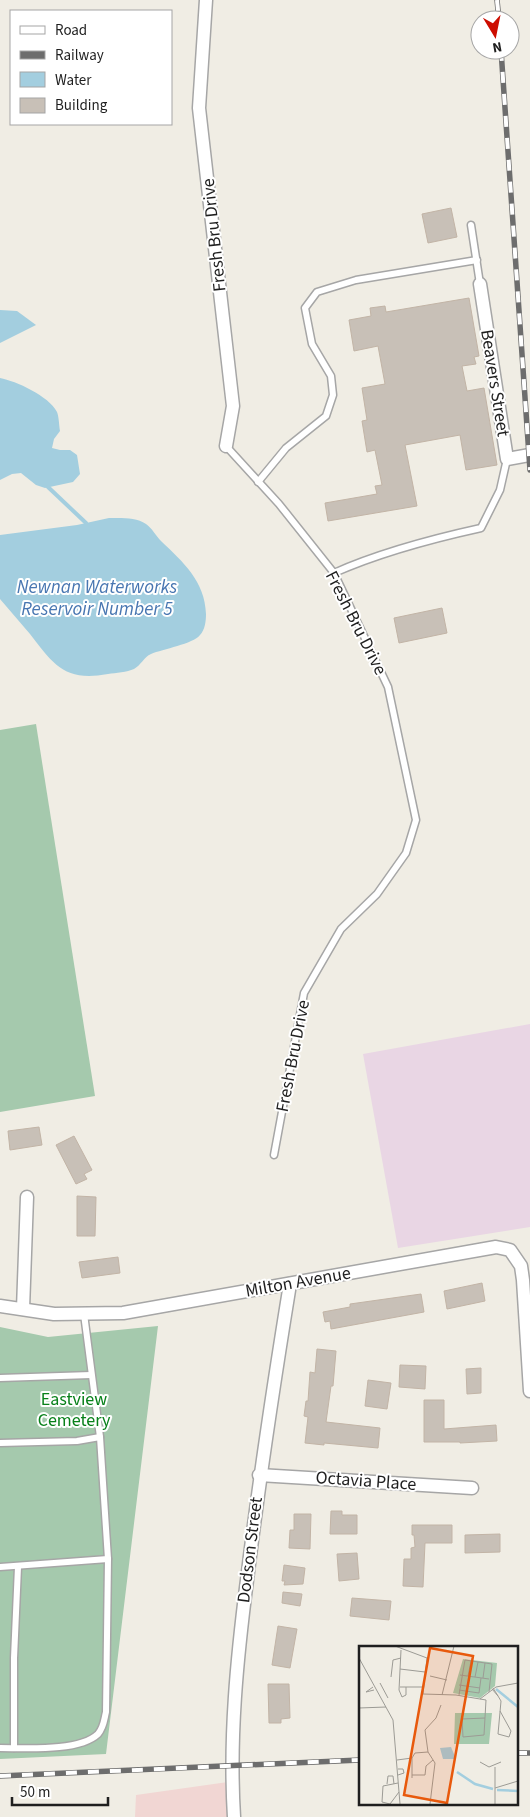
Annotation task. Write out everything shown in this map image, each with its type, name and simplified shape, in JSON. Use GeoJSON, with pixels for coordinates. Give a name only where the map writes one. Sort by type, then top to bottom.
{"type":"FeatureCollection","features":[{"type":"Feature","properties":{"kind":"street","name":"Fresh Bru Drive"},"geometry":{"type":"LineString","coordinates":[[206,0],[199,108],[233,406],[226,446]]}},
{"type":"Feature","properties":{"kind":"street","name":"Beavers Street"},"geometry":{"type":"LineString","coordinates":[[480,284],[507,459],[530,455]]}},
{"type":"Feature","properties":{"kind":"street"},"geometry":{"type":"LineString","coordinates":[[23,1309],[27,1197]]}},
{"type":"Feature","properties":{"kind":"street","name":"Milton Avenue"},"geometry":{"type":"LineString","coordinates":[[0,1306],[54,1314],[123,1313],[496,1247],[510,1250],[521,1266],[528,1331],[530,1391]]}},
{"type":"Feature","properties":{"kind":"street","name":"Dodson Street"},"geometry":{"type":"LineString","coordinates":[[234,1817],[233,1732],[239,1642],[259,1475],[290,1284]]}},
{"type":"Feature","properties":{"kind":"street","name":"Octavia Place"},"geometry":{"type":"LineString","coordinates":[[259,1475],[472,1488]]}},
{"type":"Feature","properties":{"kind":"lane"},"geometry":{"type":"LineString","coordinates":[[471,225],[480,284]]}},
{"type":"Feature","properties":{"kind":"lane"},"geometry":{"type":"LineString","coordinates":[[258,482],[286,448],[326,416],[333,395],[331,376],[312,344],[304,308],[317,292],[356,280],[477,260]]}},
{"type":"Feature","properties":{"kind":"lane","name":"Fresh Bru Drive"},"geometry":{"type":"LineString","coordinates":[[226,446],[278,504],[334,573],[388,687],[416,820],[406,853],[377,894],[340,930],[304,993],[274,1155]]}},
{"type":"Feature","properties":{"kind":"lane"},"geometry":{"type":"LineString","coordinates":[[334,573],[422,541],[481,528],[500,490],[507,459]]}},
{"type":"Feature","properties":{"kind":"lane"},"geometry":{"type":"LineString","coordinates":[[0,1748],[78,1744],[93,1737],[104,1725],[106,1712],[108,1559],[100,1437],[84,1314]]}},
{"type":"Feature","properties":{"kind":"lane"},"geometry":{"type":"LineString","coordinates":[[0,1378],[91,1375]]}},
{"type":"Feature","properties":{"kind":"lane"},"geometry":{"type":"LineString","coordinates":[[0,1443],[77,1440],[100,1437]]}},
{"type":"Feature","properties":{"kind":"lane"},"geometry":{"type":"LineString","coordinates":[[0,1567],[108,1559]]}},
{"type":"Feature","properties":{"kind":"lane"},"geometry":{"type":"LineString","coordinates":[[14,1748],[14,1658],[18,1567]]}},
{"type":"Feature","properties":{"kind":"shaded area"},"geometry":{"type":"Polygon","coordinates":[[[530,1024],[530,1227],[398,1248],[363,1054],[530,1024]]]}},
{"type":"Feature","properties":{"kind":"shaded area"},"geometry":{"type":"Polygon","coordinates":[[[235,1781],[241,1817],[135,1817],[136,1795],[235,1781]]]}},
{"type":"Feature","properties":{"kind":"green space"},"geometry":{"type":"Polygon","coordinates":[[[36,724],[95,1096],[0,1112],[0,730],[36,724]]]}},
{"type":"Feature","properties":{"kind":"green space","name":"Eastview Cemetery"},"geometry":{"type":"Polygon","coordinates":[[[158,1326],[106,1754],[0,1759],[0,1327],[48,1337],[158,1326]]]}},
{"type":"Feature","properties":{"kind":"water"},"geometry":{"type":"Polygon","coordinates":[[[0,310],[17,311],[36,325],[0,343],[0,310]]]}},
{"type":"Feature","properties":{"kind":"water"},"geometry":{"type":"Polygon","coordinates":[[[0,378],[15,382],[32,390],[53,406],[58,414],[60,431],[54,439],[52,448],[70,450],[77,455],[80,474],[73,482],[45,488],[36,485],[21,473],[12,474],[0,480],[0,378]]]}},
{"type":"Feature","properties":{"kind":"water","name":"Newnan Waterworks Reservoir Number 5"},"geometry":{"type":"Polygon","coordinates":[[[109,518],[133,519],[146,524],[185,565],[197,582],[205,602],[206,614],[203,631],[196,638],[185,644],[151,654],[134,669],[128,671],[93,676],[71,673],[62,669],[46,654],[0,599],[0,535],[77,525],[109,518]]]}},
{"type":"Feature","properties":{"kind":"building"},"geometry":{"type":"Polygon","coordinates":[[[451,208],[457,237],[428,243],[422,214],[451,208]]]}},
{"type":"Feature","properties":{"kind":"building"},"geometry":{"type":"Polygon","coordinates":[[[469,298],[479,356],[474,357],[476,364],[462,366],[467,391],[484,388],[497,465],[466,470],[460,435],[405,445],[417,506],[328,521],[325,503],[377,494],[375,486],[382,485],[375,450],[367,452],[362,421],[367,420],[362,388],[385,384],[378,346],[354,351],[349,320],[371,316],[370,308],[385,306],[386,312],[469,298]]]}},
{"type":"Feature","properties":{"kind":"building"},"geometry":{"type":"Polygon","coordinates":[[[442,608],[447,633],[399,643],[394,618],[442,608]]]}},
{"type":"Feature","properties":{"kind":"building"},"geometry":{"type":"Polygon","coordinates":[[[39,1127],[42,1145],[10,1150],[8,1131],[39,1127]]]}},
{"type":"Feature","properties":{"kind":"building"},"geometry":{"type":"Polygon","coordinates":[[[74,1136],[92,1170],[84,1174],[87,1179],[76,1184],[56,1145],[74,1136]]]}},
{"type":"Feature","properties":{"kind":"building"},"geometry":{"type":"Polygon","coordinates":[[[77,1196],[96,1197],[95,1236],[77,1236],[77,1196]]]}},
{"type":"Feature","properties":{"kind":"building"},"geometry":{"type":"Polygon","coordinates":[[[118,1257],[120,1273],[82,1278],[79,1262],[118,1257]]]}},
{"type":"Feature","properties":{"kind":"building"},"geometry":{"type":"Polygon","coordinates":[[[482,1283],[485,1301],[447,1309],[444,1291],[482,1283]]]}},
{"type":"Feature","properties":{"kind":"building"},"geometry":{"type":"Polygon","coordinates":[[[421,1294],[424,1312],[331,1329],[330,1321],[325,1322],[323,1312],[350,1307],[350,1304],[421,1294]]]}},
{"type":"Feature","properties":{"kind":"building"},"geometry":{"type":"Polygon","coordinates":[[[317,1349],[336,1351],[333,1386],[331,1386],[326,1422],[380,1428],[378,1448],[305,1443],[308,1417],[304,1416],[306,1401],[308,1401],[310,1372],[315,1373],[317,1349]]]}},
{"type":"Feature","properties":{"kind":"building"},"geometry":{"type":"Polygon","coordinates":[[[400,1365],[426,1366],[425,1389],[399,1387],[400,1365]]]}},
{"type":"Feature","properties":{"kind":"building"},"geometry":{"type":"Polygon","coordinates":[[[481,1368],[481,1393],[467,1394],[466,1369],[481,1368]]]}},
{"type":"Feature","properties":{"kind":"building"},"geometry":{"type":"Polygon","coordinates":[[[368,1380],[391,1383],[387,1409],[365,1406],[368,1380]]]}},
{"type":"Feature","properties":{"kind":"building"},"geometry":{"type":"Polygon","coordinates":[[[424,1400],[444,1400],[444,1429],[496,1425],[497,1441],[424,1442],[424,1400]]]}},
{"type":"Feature","properties":{"kind":"building"},"geometry":{"type":"Polygon","coordinates":[[[331,1511],[342,1511],[342,1515],[357,1515],[357,1534],[330,1534],[331,1511]]]}},
{"type":"Feature","properties":{"kind":"building"},"geometry":{"type":"Polygon","coordinates":[[[294,1514],[311,1514],[310,1549],[289,1548],[290,1530],[294,1530],[294,1514]]]}},
{"type":"Feature","properties":{"kind":"building"},"geometry":{"type":"Polygon","coordinates":[[[412,1525],[452,1525],[452,1543],[425,1543],[423,1587],[403,1586],[404,1559],[411,1559],[411,1548],[415,1547],[412,1525]]]}},
{"type":"Feature","properties":{"kind":"building"},"geometry":{"type":"Polygon","coordinates":[[[500,1534],[500,1552],[465,1553],[465,1535],[500,1534]]]}},
{"type":"Feature","properties":{"kind":"building"},"geometry":{"type":"Polygon","coordinates":[[[357,1553],[359,1579],[339,1581],[337,1554],[357,1553]]]}},
{"type":"Feature","properties":{"kind":"building"},"geometry":{"type":"Polygon","coordinates":[[[284,1565],[305,1568],[303,1584],[284,1585],[285,1581],[282,1581],[284,1565]]]}},
{"type":"Feature","properties":{"kind":"building"},"geometry":{"type":"Polygon","coordinates":[[[283,1592],[302,1594],[300,1606],[282,1603],[283,1592]]]}},
{"type":"Feature","properties":{"kind":"building"},"geometry":{"type":"Polygon","coordinates":[[[352,1598],[391,1601],[389,1620],[350,1616],[352,1598]]]}},
{"type":"Feature","properties":{"kind":"building"},"geometry":{"type":"Polygon","coordinates":[[[278,1626],[297,1629],[290,1668],[272,1665],[278,1626]]]}},
{"type":"Feature","properties":{"kind":"building"},"geometry":{"type":"Polygon","coordinates":[[[268,1684],[289,1684],[290,1718],[281,1719],[281,1723],[269,1723],[268,1684]]]}},
{"type":"Feature","properties":{"kind":"waterway"},"geometry":{"type":"LineString","coordinates":[[48,487],[86,523]]}},
{"type":"Feature","properties":{"kind":"railway"},"geometry":{"type":"LineString","coordinates":[[497,0],[498,10]]}},
{"type":"Feature","properties":{"kind":"railway"},"geometry":{"type":"LineString","coordinates":[[502,60],[530,470]]}},
{"type":"Feature","properties":{"kind":"railway"},"geometry":{"type":"LineString","coordinates":[[518,1753],[530,1753]]}},
{"type":"Feature","properties":{"kind":"railway"},"geometry":{"type":"LineString","coordinates":[[0,1776],[359,1760]]}}]}
